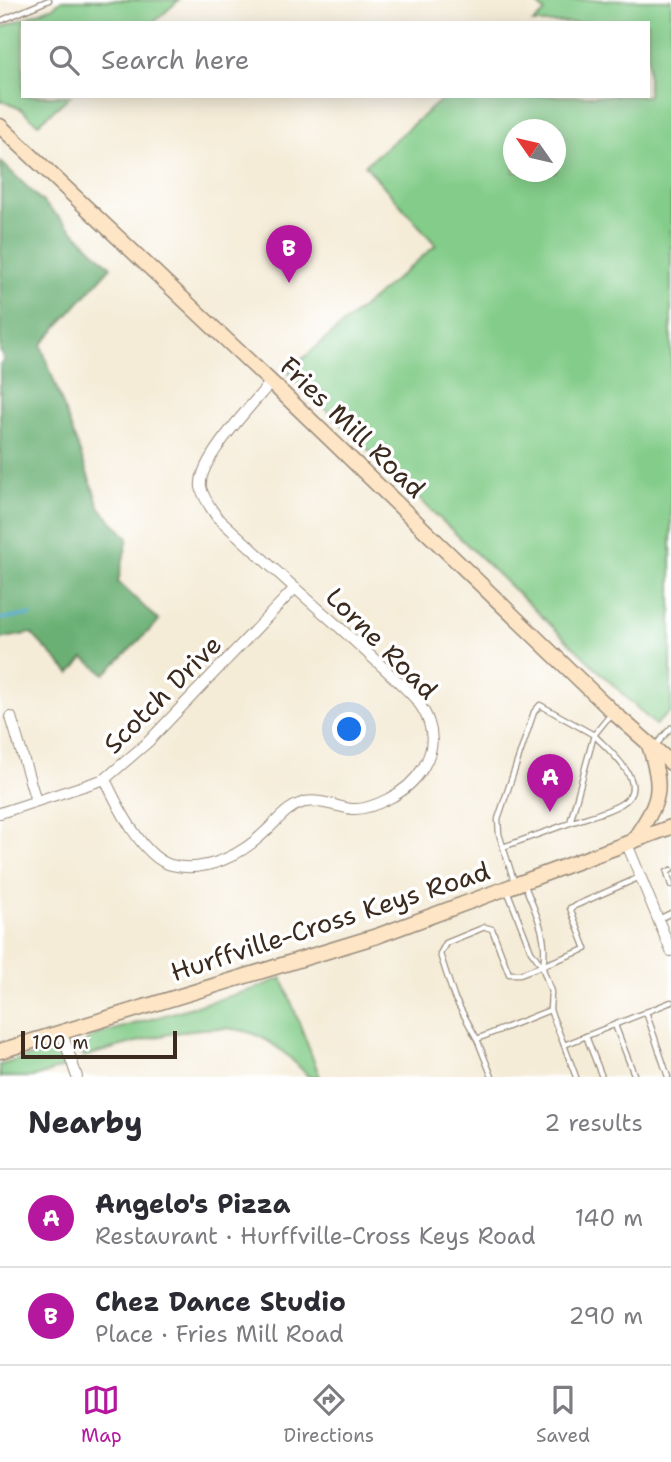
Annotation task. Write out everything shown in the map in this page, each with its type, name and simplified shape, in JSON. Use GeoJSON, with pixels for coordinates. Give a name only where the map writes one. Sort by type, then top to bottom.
{"type":"FeatureCollection","features":[{"type":"Feature","properties":{"kind":"main road","name":"Fries Mill Road"},"geometry":{"type":"LineString","coordinates":[[0,126],[271,382],[613,712],[671,763]]}},
{"type":"Feature","properties":{"kind":"main road"},"geometry":{"type":"LineString","coordinates":[[630,842],[653,811],[659,797],[658,772],[651,746]]}},
{"type":"Feature","properties":{"kind":"main road","name":"Hurffville-Cross Keys Road"},"geometry":{"type":"LineString","coordinates":[[0,1051],[377,936],[671,827]]}},
{"type":"Feature","properties":{"kind":"street","name":"Lorne Road"},"geometry":{"type":"LineString","coordinates":[[105,779],[140,841],[168,864],[183,867],[208,865],[242,852],[280,815],[306,802],[354,809],[370,806],[404,790],[418,776],[427,761],[433,737],[429,720],[418,701],[350,636],[216,517],[206,500],[201,485],[204,470],[214,451],[271,382]]}},
{"type":"Feature","properties":{"kind":"street","name":"Scotch Drive"},"geometry":{"type":"LineString","coordinates":[[0,813],[105,779],[148,741],[295,588]]}},
{"type":"Feature","properties":{"kind":"street"},"geometry":{"type":"LineString","coordinates":[[11,717],[36,801]]}},
{"type":"Feature","properties":{"kind":"street"},"geometry":{"type":"LineString","coordinates":[[630,842],[671,951]]}},
{"type":"Feature","properties":{"kind":"street"},"geometry":{"type":"LineString","coordinates":[[62,1034],[77,1077]]}},
{"type":"Feature","properties":{"kind":"lane"},"geometry":{"type":"LineString","coordinates":[[0,21],[37,2],[49,0]]}},
{"type":"Feature","properties":{"kind":"lane"},"geometry":{"type":"LineString","coordinates":[[503,847],[622,804],[630,796],[633,782],[626,769],[594,735],[540,705],[534,712],[498,818],[499,834],[531,951],[542,966],[551,992],[550,1010],[576,1077]]}},
{"type":"Feature","properties":{"kind":"lane"},"geometry":{"type":"LineString","coordinates":[[570,823],[594,735],[613,712]]}},
{"type":"Feature","properties":{"kind":"lane"},"geometry":{"type":"LineString","coordinates":[[651,746],[671,728]]}},
{"type":"Feature","properties":{"kind":"lane"},"geometry":{"type":"LineString","coordinates":[[671,870],[667,872],[671,885]]}},
{"type":"Feature","properties":{"kind":"lane"},"geometry":{"type":"LineString","coordinates":[[492,1077],[477,1039],[454,997],[440,954],[446,943],[485,927],[492,929],[509,974],[520,974],[586,949],[570,908],[641,877]]}},
{"type":"Feature","properties":{"kind":"lane"},"geometry":{"type":"LineString","coordinates":[[515,886],[544,937],[546,949],[542,966]]}},
{"type":"Feature","properties":{"kind":"lane"},"geometry":{"type":"LineString","coordinates":[[659,919],[671,913]]}},
{"type":"Feature","properties":{"kind":"lane"},"geometry":{"type":"LineString","coordinates":[[564,1045],[671,1002]]}},
{"type":"Feature","properties":{"kind":"lane"},"geometry":{"type":"LineString","coordinates":[[477,1039],[550,1010]]}},
{"type":"Feature","properties":{"kind":"lane"},"geometry":{"type":"LineString","coordinates":[[646,1012],[668,1077]]}},
{"type":"Feature","properties":{"kind":"lane"},"geometry":{"type":"LineString","coordinates":[[615,1025],[635,1077]]}},
{"type":"Feature","properties":{"kind":"lane"},"geometry":{"type":"LineString","coordinates":[[586,1036],[602,1077]]}},
{"type":"Feature","properties":{"kind":"green space"},"geometry":{"type":"Polygon","coordinates":[[[62,0],[179,0],[155,21],[21,21],[21,98],[68,98],[38,124],[21,109],[0,100],[0,28],[53,7],[62,0]]]}},
{"type":"Feature","properties":{"kind":"green space"},"geometry":{"type":"Polygon","coordinates":[[[533,0],[671,0],[671,711],[655,725],[287,372],[436,245],[365,165],[444,98],[650,98],[650,21],[535,21],[545,12],[533,0]]]}},
{"type":"Feature","properties":{"kind":"green space"},"geometry":{"type":"Polygon","coordinates":[[[1,162],[111,267],[41,345],[100,508],[128,538],[118,582],[159,621],[105,674],[84,658],[70,674],[31,633],[0,639],[0,364],[4,361],[0,350],[1,162]]]}},
{"type":"Feature","properties":{"kind":"green space"},"geometry":{"type":"Polygon","coordinates":[[[282,978],[320,1077],[309,1077],[270,1042],[236,1029],[215,1028],[168,1034],[83,1057],[84,1045],[93,1036],[254,989],[282,978]]]}},
{"type":"Feature","properties":{"kind":"green space"},"geometry":{"type":"Polygon","coordinates":[[[44,1052],[57,1056],[65,1067],[35,1077],[0,1077],[0,1065],[44,1052]]]}},
{"type":"Feature","properties":{"kind":"waterway"},"geometry":{"type":"LineString","coordinates":[[0,619],[31,615]]}},
{"type":"Feature","properties":{"kind":"place","name":"Chez Dance Studio"},"geometry":{"type":"Point","coordinates":[289,283]}},
{"type":"Feature","properties":{"kind":"place","name":"Angelo's Pizza"},"geometry":{"type":"Point","coordinates":[550,812]}}]}
